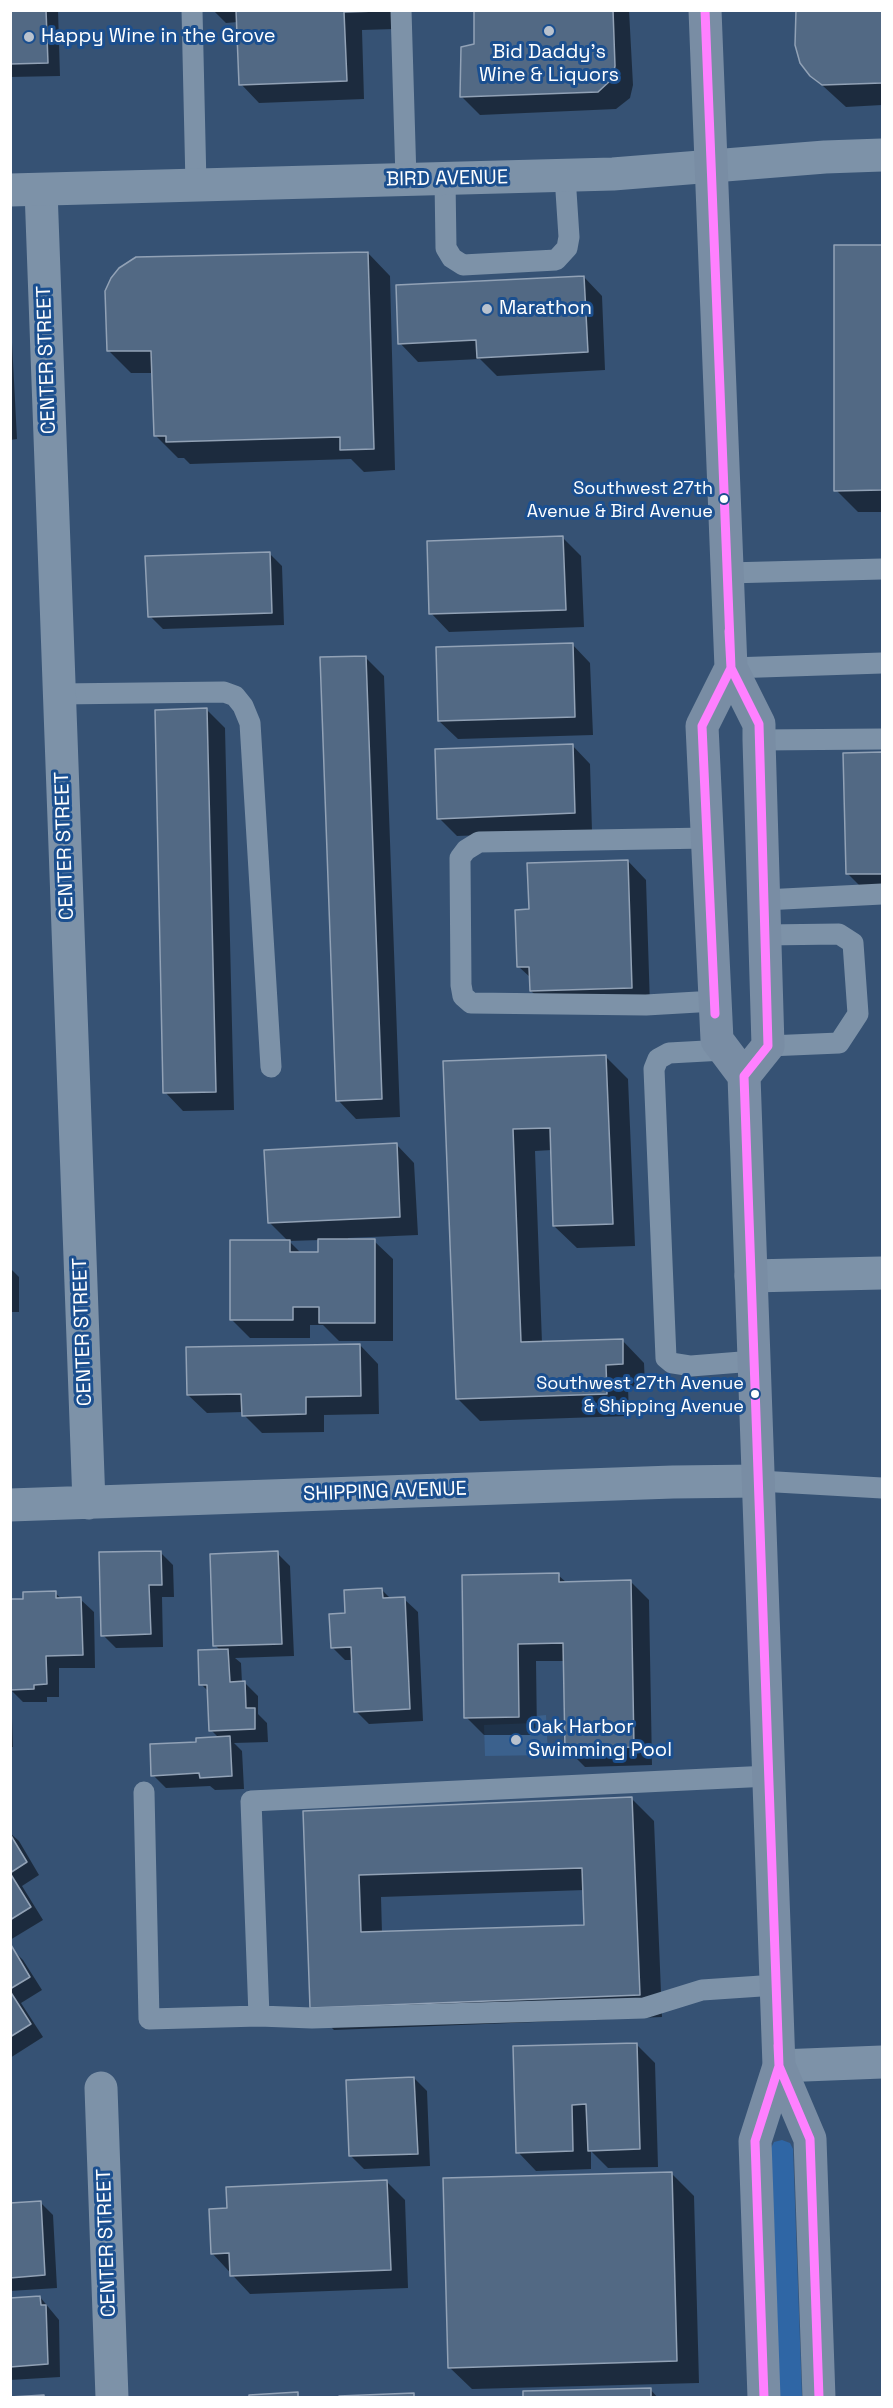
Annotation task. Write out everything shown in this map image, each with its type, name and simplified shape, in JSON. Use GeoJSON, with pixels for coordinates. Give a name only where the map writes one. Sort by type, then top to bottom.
{"type":"FeatureCollection","features":[{"type":"Feature","properties":{"kind":"main road"},"geometry":{"type":"LineString","coordinates":[[705,10],[731,668],[759,723],[768,1046],[744,1076]]}},
{"type":"Feature","properties":{"kind":"main road"},"geometry":{"type":"LineString","coordinates":[[731,668],[702,726],[717,1040],[744,1076],[779,2066],[755,2140],[764,2397]]}},
{"type":"Feature","properties":{"kind":"main road"},"geometry":{"type":"LineString","coordinates":[[779,2066],[810,2139],[819,2397]]}},
{"type":"Feature","properties":{"kind":"street","name":"BIRD AVENUE"},"geometry":{"type":"LineString","coordinates":[[26,190],[565,176],[882,155]]}},
{"type":"Feature","properties":{"kind":"street","name":"CENTER STREET"},"geometry":{"type":"LineString","coordinates":[[26,190],[59,694],[89,1503]]}},
{"type":"Feature","properties":{"kind":"street"},"geometry":{"type":"LineString","coordinates":[[751,1276],[882,1272]]}},
{"type":"Feature","properties":{"kind":"street","name":"SHIPPING AVENUE"},"geometry":{"type":"LineString","coordinates":[[10,1505],[696,1481],[759,1481]]}},
{"type":"Feature","properties":{"kind":"street"},"geometry":{"type":"LineString","coordinates":[[779,2066],[882,2062]]}},
{"type":"Feature","properties":{"kind":"street","name":"CENTER STREET"},"geometry":{"type":"LineString","coordinates":[[101,2088],[112,2397]]}},
{"type":"Feature","properties":{"kind":"lane"},"geometry":{"type":"LineString","coordinates":[[192,10],[196,185]]}},
{"type":"Feature","properties":{"kind":"lane"},"geometry":{"type":"LineString","coordinates":[[401,10],[406,179]]}},
{"type":"Feature","properties":{"kind":"lane"},"geometry":{"type":"LineString","coordinates":[[445,179],[446,248],[452,258],[463,265],[503,272],[556,260],[567,248],[569,237],[565,176]]}},
{"type":"Feature","properties":{"kind":"lane"},"geometry":{"type":"LineString","coordinates":[[727,573],[882,569]]}},
{"type":"Feature","properties":{"kind":"lane"},"geometry":{"type":"LineString","coordinates":[[731,668],[882,663]]}},
{"type":"Feature","properties":{"kind":"lane"},"geometry":{"type":"LineString","coordinates":[[59,694],[224,692],[235,696],[243,706],[250,723],[271,1067]]}},
{"type":"Feature","properties":{"kind":"lane"},"geometry":{"type":"LineString","coordinates":[[759,740],[882,739]]}},
{"type":"Feature","properties":{"kind":"lane"},"geometry":{"type":"LineString","coordinates":[[707,838],[479,842],[466,850],[460,858],[461,985],[463,996],[471,1003],[646,1005],[715,1001]]}},
{"type":"Feature","properties":{"kind":"lane"},"geometry":{"type":"LineString","coordinates":[[764,900],[882,894]]}},
{"type":"Feature","properties":{"kind":"lane"},"geometry":{"type":"LineString","coordinates":[[765,935],[839,934],[853,943],[858,1014],[839,1044],[768,1046]]}},
{"type":"Feature","properties":{"kind":"lane"},"geometry":{"type":"LineString","coordinates":[[724,1050],[669,1053],[658,1059],[654,1069],[666,1358],[672,1364],[691,1366],[754,1361]]}},
{"type":"Feature","properties":{"kind":"lane"},"geometry":{"type":"LineString","coordinates":[[759,1481],[882,1488]]}},
{"type":"Feature","properties":{"kind":"lane"},"geometry":{"type":"LineString","coordinates":[[259,2016],[251,1801],[769,1776]]}},
{"type":"Feature","properties":{"kind":"lane"},"geometry":{"type":"LineString","coordinates":[[144,1792],[149,2019],[259,2016],[312,2018],[644,2008],[702,1990],[776,1985]]}},
{"type":"Feature","properties":{"kind":"shaded area","name":"Oak Harbor Swimming Pool"},"geometry":{"type":"Polygon","coordinates":[[[546,1715],[548,1755],[485,1756],[484,1725],[535,1723],[536,1716],[546,1715]]]}},
{"type":"Feature","properties":{"kind":"shaded area"},"geometry":{"type":"Polygon","coordinates":[[[782,2140],[790,2143],[793,2149],[802,2397],[779,2397],[770,2150],[774,2142],[782,2140]]]}},
{"type":"Feature","properties":{"kind":"building","name":"Happy Wine in the Grove"},"geometry":{"type":"Polygon","coordinates":[[[10,10],[46,10],[48,63],[10,64],[10,10]]]}},
{"type":"Feature","properties":{"kind":"building"},"geometry":{"type":"Polygon","coordinates":[[[236,10],[377,11],[344,12],[347,81],[239,85],[236,10]]]}},
{"type":"Feature","properties":{"kind":"building"},"geometry":{"type":"Polygon","coordinates":[[[474,10],[613,10],[615,66],[612,79],[598,92],[460,97],[461,47],[474,44],[474,10]]]}},
{"type":"Feature","properties":{"kind":"building"},"geometry":{"type":"Polygon","coordinates":[[[796,10],[882,10],[882,83],[822,85],[810,76],[800,63],[795,45],[796,10]]]}},
{"type":"Feature","properties":{"kind":"building"},"geometry":{"type":"Polygon","coordinates":[[[834,245],[882,245],[882,490],[834,491],[834,245]]]}},
{"type":"Feature","properties":{"kind":"building"},"geometry":{"type":"Polygon","coordinates":[[[368,252],[374,449],[340,450],[340,437],[166,442],[166,436],[154,436],[151,351],[107,351],[105,291],[119,268],[136,257],[368,252]]]}},
{"type":"Feature","properties":{"kind":"building"},"geometry":{"type":"Polygon","coordinates":[[[584,276],[588,352],[477,358],[476,340],[398,344],[396,285],[584,276]]]}},
{"type":"Feature","properties":{"kind":"building"},"geometry":{"type":"Polygon","coordinates":[[[563,536],[566,610],[429,614],[427,541],[563,536]]]}},
{"type":"Feature","properties":{"kind":"building"},"geometry":{"type":"Polygon","coordinates":[[[270,552],[272,613],[148,617],[145,556],[270,552]]]}},
{"type":"Feature","properties":{"kind":"building"},"geometry":{"type":"Polygon","coordinates":[[[573,643],[575,717],[438,721],[436,647],[573,643]]]}},
{"type":"Feature","properties":{"kind":"building"},"geometry":{"type":"Polygon","coordinates":[[[366,656],[382,1099],[336,1101],[320,657],[366,656]]]}},
{"type":"Feature","properties":{"kind":"building"},"geometry":{"type":"Polygon","coordinates":[[[207,708],[216,1092],[163,1093],[155,710],[207,708]]]}},
{"type":"Feature","properties":{"kind":"building"},"geometry":{"type":"Polygon","coordinates":[[[573,744],[575,813],[437,819],[435,749],[573,744]]]}},
{"type":"Feature","properties":{"kind":"building"},"geometry":{"type":"Polygon","coordinates":[[[882,752],[882,874],[846,874],[843,753],[882,752]]]}},
{"type":"Feature","properties":{"kind":"building"},"geometry":{"type":"Polygon","coordinates":[[[628,860],[632,988],[530,991],[529,967],[517,967],[515,910],[529,909],[527,863],[628,860]]]}},
{"type":"Feature","properties":{"kind":"building"},"geometry":{"type":"Polygon","coordinates":[[[606,1055],[613,1224],[553,1226],[550,1128],[513,1129],[521,1342],[623,1339],[623,1364],[606,1365],[607,1394],[456,1399],[443,1061],[606,1055]]]}},
{"type":"Feature","properties":{"kind":"building"},"geometry":{"type":"Polygon","coordinates":[[[397,1143],[400,1217],[268,1223],[264,1150],[397,1143]]]}},
{"type":"Feature","properties":{"kind":"building"},"geometry":{"type":"Polygon","coordinates":[[[318,1239],[375,1239],[375,1323],[319,1323],[319,1307],[293,1307],[293,1320],[230,1320],[230,1240],[290,1240],[290,1252],[318,1252],[318,1239]]]}},
{"type":"Feature","properties":{"kind":"building"},"geometry":{"type":"Polygon","coordinates":[[[360,1344],[361,1396],[306,1397],[306,1414],[242,1416],[241,1394],[187,1395],[186,1347],[360,1344]]]}},
{"type":"Feature","properties":{"kind":"building"},"geometry":{"type":"Polygon","coordinates":[[[161,1551],[162,1585],[149,1585],[151,1634],[101,1636],[99,1552],[161,1551]]]}},
{"type":"Feature","properties":{"kind":"building"},"geometry":{"type":"Polygon","coordinates":[[[278,1551],[282,1644],[213,1646],[210,1554],[278,1551]]]}},
{"type":"Feature","properties":{"kind":"building"},"geometry":{"type":"Polygon","coordinates":[[[559,1573],[559,1582],[631,1580],[634,1747],[565,1749],[563,1643],[518,1644],[519,1717],[464,1718],[462,1575],[559,1573]]]}},
{"type":"Feature","properties":{"kind":"building"},"geometry":{"type":"Polygon","coordinates":[[[382,1588],[383,1598],[405,1597],[410,1709],[354,1712],[351,1647],[331,1648],[329,1614],[345,1613],[344,1590],[382,1588]]]}},
{"type":"Feature","properties":{"kind":"building"},"geometry":{"type":"Polygon","coordinates":[[[56,1591],[56,1598],[81,1597],[83,1655],[46,1656],[47,1684],[34,1685],[34,1689],[10,1690],[10,1599],[23,1599],[23,1592],[56,1591]]]}},
{"type":"Feature","properties":{"kind":"building"},"geometry":{"type":"Polygon","coordinates":[[[228,1649],[230,1682],[245,1681],[246,1708],[255,1708],[255,1729],[209,1731],[207,1685],[199,1685],[198,1650],[228,1649]]]}},
{"type":"Feature","properties":{"kind":"building"},"geometry":{"type":"Polygon","coordinates":[[[230,1736],[232,1776],[200,1778],[199,1773],[151,1776],[150,1744],[196,1742],[196,1738],[230,1736]]]}},
{"type":"Feature","properties":{"kind":"building"},"geometry":{"type":"Polygon","coordinates":[[[632,1797],[640,1995],[310,2008],[303,1811],[632,1797]],[[582,1868],[359,1875],[361,1932],[584,1925],[582,1868]]]}},
{"type":"Feature","properties":{"kind":"building"},"geometry":{"type":"Polygon","coordinates":[[[10,1834],[27,1862],[10,1873],[10,1834]]]}},
{"type":"Feature","properties":{"kind":"building"},"geometry":{"type":"Polygon","coordinates":[[[10,1873],[31,1907],[10,1920],[10,1873]]]}},
{"type":"Feature","properties":{"kind":"building"},"geometry":{"type":"Polygon","coordinates":[[[10,1946],[30,1977],[10,1989],[10,1946]]]}},
{"type":"Feature","properties":{"kind":"building"},"geometry":{"type":"Polygon","coordinates":[[[10,1991],[31,2024],[10,2037],[10,1991]]]}},
{"type":"Feature","properties":{"kind":"building"},"geometry":{"type":"Polygon","coordinates":[[[637,2043],[640,2149],[588,2151],[586,2104],[572,2105],[573,2151],[516,2153],[513,2046],[637,2043]]]}},
{"type":"Feature","properties":{"kind":"building"},"geometry":{"type":"Polygon","coordinates":[[[414,2077],[418,2154],[349,2156],[346,2080],[414,2077]]]}},
{"type":"Feature","properties":{"kind":"building"},"geometry":{"type":"Polygon","coordinates":[[[672,2172],[677,2361],[448,2368],[443,2178],[672,2172]]]}},
{"type":"Feature","properties":{"kind":"building"},"geometry":{"type":"Polygon","coordinates":[[[387,2180],[391,2270],[230,2276],[229,2253],[211,2254],[209,2209],[227,2208],[226,2187],[387,2180]]]}},
{"type":"Feature","properties":{"kind":"building"},"geometry":{"type":"Polygon","coordinates":[[[41,2201],[45,2275],[10,2278],[10,2203],[41,2201]]]}},
{"type":"Feature","properties":{"kind":"building"},"geometry":{"type":"Polygon","coordinates":[[[40,2296],[41,2305],[46,2305],[48,2364],[10,2367],[10,2298],[40,2296]]]}},
{"type":"Feature","properties":{"kind":"building"},"geometry":{"type":"Polygon","coordinates":[[[651,2388],[651,2398],[523,2398],[523,2391],[651,2388]]]}},
{"type":"Feature","properties":{"kind":"building"},"geometry":{"type":"Polygon","coordinates":[[[298,2392],[298,2398],[249,2398],[249,2395],[298,2392]]]}},
{"type":"Feature","properties":{"kind":"building"},"geometry":{"type":"Polygon","coordinates":[[[414,2393],[414,2398],[339,2398],[339,2396],[414,2393]]]}},
{"type":"Feature","properties":{"kind":"building"},"geometry":{"type":"Polygon","coordinates":[[[44,2395],[44,2398],[10,2398],[10,2397],[44,2395]]]}},
{"type":"Feature","properties":{"kind":"transit line"},"geometry":{"type":"LineString","coordinates":[[705,10],[731,668],[759,724],[768,1046],[744,1076],[779,2066],[810,2139],[819,2398]]}},
{"type":"Feature","properties":{"kind":"transit line"},"geometry":{"type":"LineString","coordinates":[[715,1014],[702,726],[731,668],[729,631]]}},
{"type":"Feature","properties":{"kind":"transit line"},"geometry":{"type":"LineString","coordinates":[[764,2398],[755,2141],[779,2066],[778,2045]]}},
{"type":"Feature","properties":{"kind":"place","name":"Bid Daddy's Wine & Liquors"},"geometry":{"type":"Point","coordinates":[549,31]}},
{"type":"Feature","properties":{"kind":"place","name":"Happy Wine in the Grove"},"geometry":{"type":"Point","coordinates":[29,37]}},
{"type":"Feature","properties":{"kind":"place","name":"Marathon"},"geometry":{"type":"Point","coordinates":[487,309]}},
{"type":"Feature","properties":{"kind":"place","name":"Southwest 27th Avenue & Bird Avenue"},"geometry":{"type":"Point","coordinates":[724,499]}},
{"type":"Feature","properties":{"kind":"place","name":"Southwest 27th Avenue & Shipping Avenue"},"geometry":{"type":"Point","coordinates":[755,1394]}},
{"type":"Feature","properties":{"kind":"place","name":"Oak Harbor Swimming Pool"},"geometry":{"type":"Point","coordinates":[516,1740]}}]}
